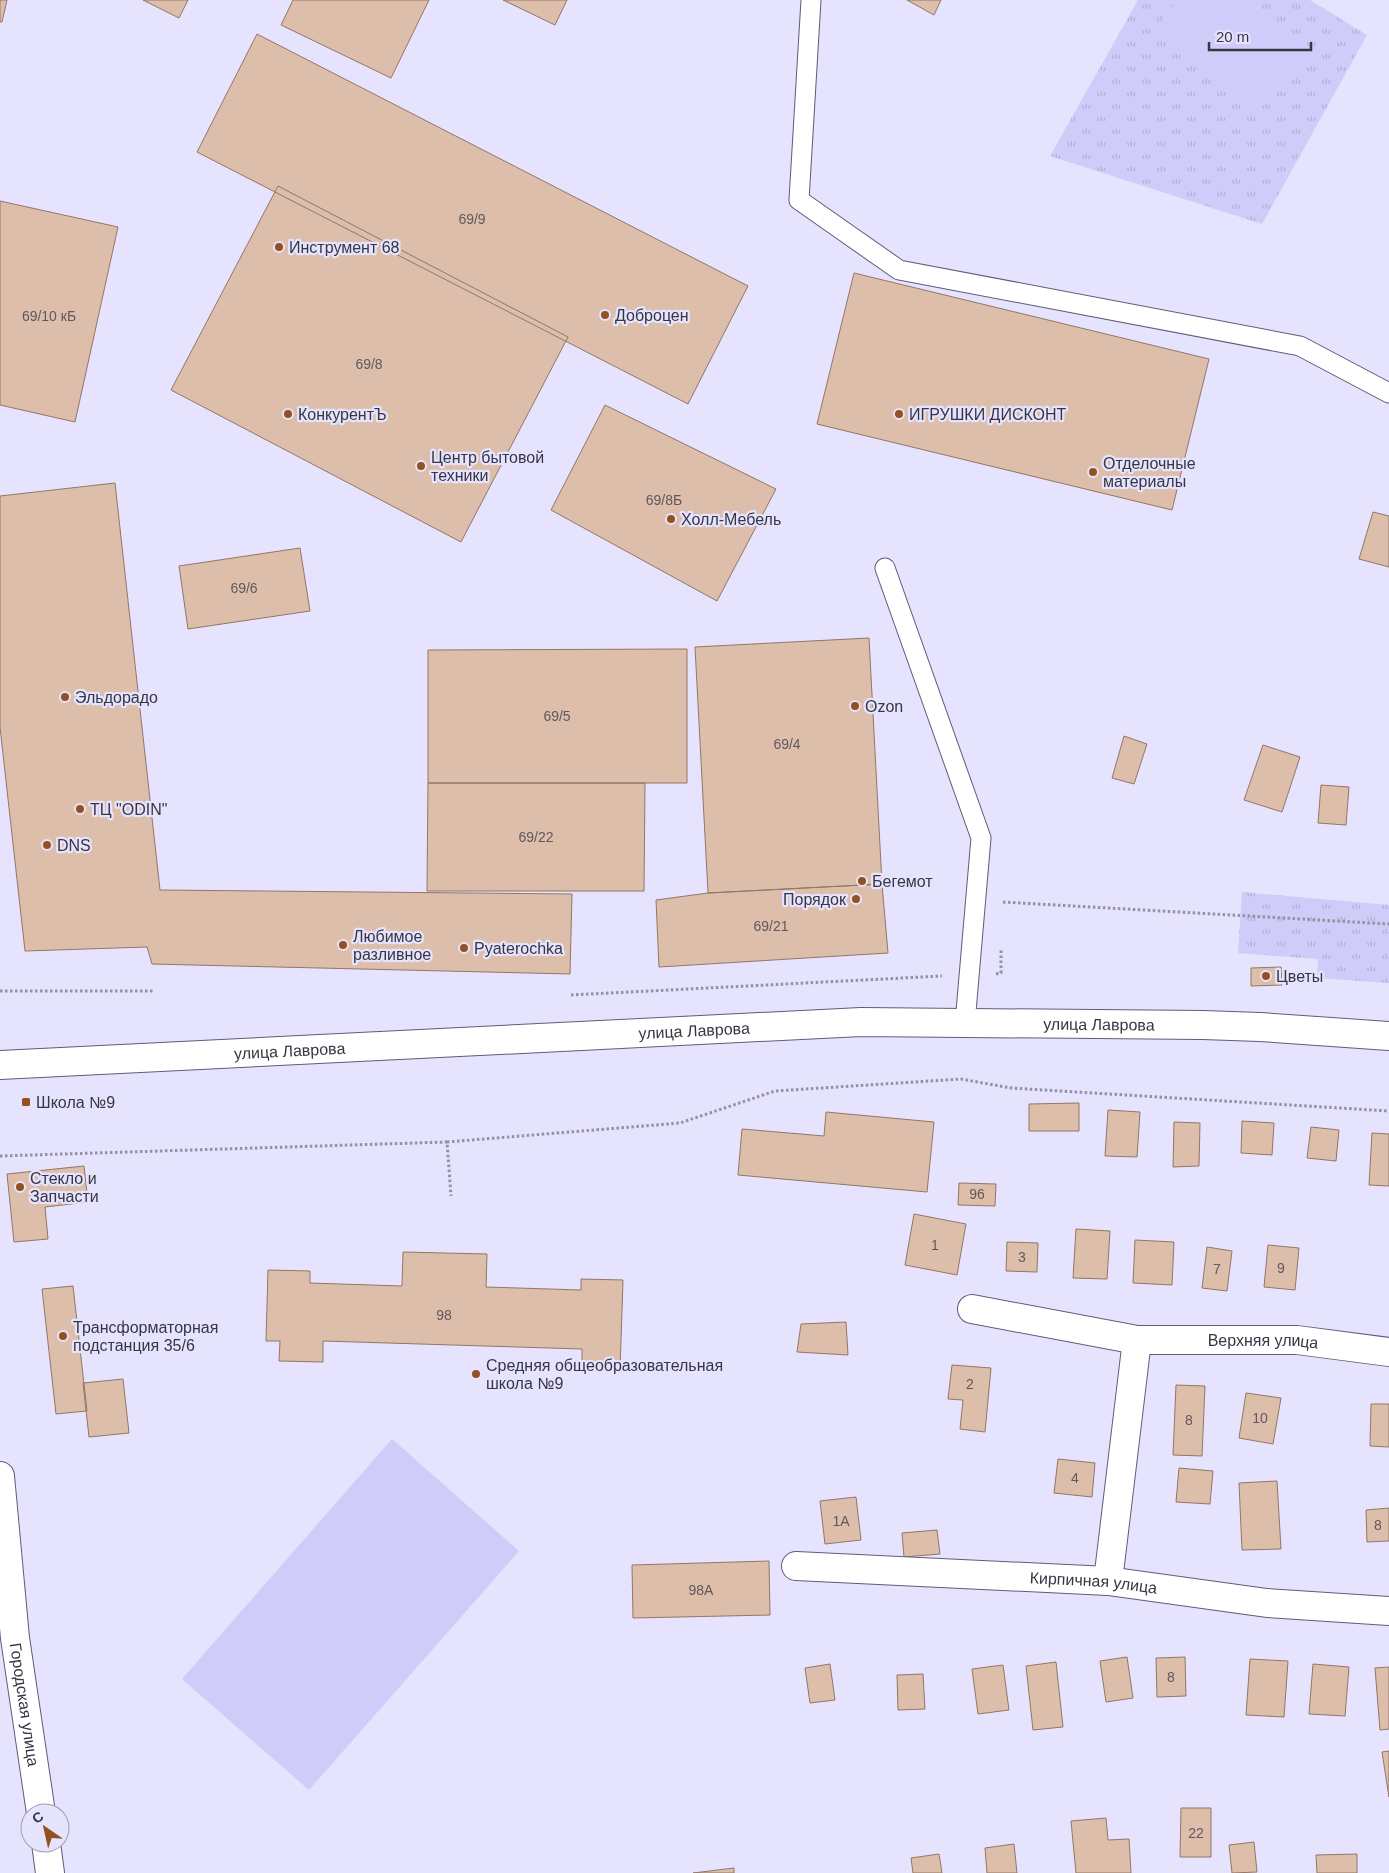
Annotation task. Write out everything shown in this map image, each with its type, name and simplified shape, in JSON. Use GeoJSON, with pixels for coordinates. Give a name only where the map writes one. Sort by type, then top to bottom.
{"type":"FeatureCollection","features":[{"type":"Feature","properties":{"kind":"street","name":"улица Лаврова"},"geometry":{"type":"LineString","coordinates":[[0,1065],[861,1022],[1260,1027],[1389,1036]]}},
{"type":"Feature","properties":{"kind":"street","name":"Верхняя улица"},"geometry":{"type":"LineString","coordinates":[[972,1309],[1137,1340],[1297,1340],[1389,1352]]}},
{"type":"Feature","properties":{"kind":"street"},"geometry":{"type":"LineString","coordinates":[[1108,1581],[1137,1340]]}},
{"type":"Feature","properties":{"kind":"street","name":"Городская улица"},"geometry":{"type":"LineString","coordinates":[[0,1476],[15,1638],[40,1803]]}},
{"type":"Feature","properties":{"kind":"street","name":"Кирпичная улица"},"geometry":{"type":"LineString","coordinates":[[796,1566],[1108,1581],[1267,1603],[1389,1610]]}},
{"type":"Feature","properties":{"kind":"street"},"geometry":{"type":"LineString","coordinates":[[47,1853],[50,1873]]}},
{"type":"Feature","properties":{"kind":"lane"},"geometry":{"type":"LineString","coordinates":[[811,0],[799,200],[899,270],[1300,346],[1389,393]]}},
{"type":"Feature","properties":{"kind":"lane"},"geometry":{"type":"LineString","coordinates":[[885,568],[981,838],[965,1022]]}},
{"type":"Feature","properties":{"kind":"path"},"geometry":{"type":"LineString","coordinates":[[0,991],[153,992]]}},
{"type":"Feature","properties":{"kind":"path"},"geometry":{"type":"LineString","coordinates":[[0,1156],[448,1142],[680,1123],[775,1091],[961,1079],[1011,1088],[1389,1111]]}},
{"type":"Feature","properties":{"kind":"path"},"geometry":{"type":"LineString","coordinates":[[448,1142],[451,1196]]}},
{"type":"Feature","properties":{"kind":"green space"},"geometry":{"type":"Polygon","coordinates":[[[1138,0],[1178,0],[1155,31],[1304,53],[1236,0],[1310,0],[1367,35],[1262,224],[1050,156],[1138,0]]]}},
{"type":"Feature","properties":{"kind":"green space"},"geometry":{"type":"Polygon","coordinates":[[[1178,0],[1236,0],[1304,53],[1259,111],[1154,30],[1178,0]]]}},
{"type":"Feature","properties":{"kind":"green space"},"geometry":{"type":"Polygon","coordinates":[[[1242,892],[1389,905],[1389,983],[1317,978],[1318,959],[1238,953],[1242,892]]]}},
{"type":"Feature","properties":{"kind":"green space"},"geometry":{"type":"Polygon","coordinates":[[[392,1439],[519,1551],[309,1790],[182,1679],[392,1439]]]}},
{"type":"Feature","properties":{"kind":"building"},"geometry":{"type":"Polygon","coordinates":[[[0,0],[7,0],[2,22],[0,22],[0,0]]]}},
{"type":"Feature","properties":{"kind":"building"},"geometry":{"type":"Polygon","coordinates":[[[143,0],[188,0],[179,18],[143,0]]]}},
{"type":"Feature","properties":{"kind":"building"},"geometry":{"type":"Polygon","coordinates":[[[293,0],[429,0],[391,78],[281,25],[293,0]]]}},
{"type":"Feature","properties":{"kind":"building"},"geometry":{"type":"Polygon","coordinates":[[[503,0],[567,0],[555,25],[503,0]]]}},
{"type":"Feature","properties":{"kind":"building"},"geometry":{"type":"Polygon","coordinates":[[[907,0],[941,0],[934,15],[907,0]]]}},
{"type":"Feature","properties":{"kind":"building"},"geometry":{"type":"Polygon","coordinates":[[[257,34],[748,286],[688,404],[197,152],[257,34]]]}},
{"type":"Feature","properties":{"kind":"building"},"geometry":{"type":"Polygon","coordinates":[[[278,186],[568,337],[461,542],[171,390],[278,186]]]}},
{"type":"Feature","properties":{"kind":"building"},"geometry":{"type":"Polygon","coordinates":[[[0,201],[118,227],[75,422],[0,405],[0,201]]]}},
{"type":"Feature","properties":{"kind":"building"},"geometry":{"type":"Polygon","coordinates":[[[854,273],[1209,359],[1172,510],[817,424],[854,273]]]}},
{"type":"Feature","properties":{"kind":"building"},"geometry":{"type":"Polygon","coordinates":[[[605,405],[776,489],[717,601],[551,510],[605,405]]]}},
{"type":"Feature","properties":{"kind":"building","name":"ТЦ \"ODIN\""},"geometry":{"type":"Polygon","coordinates":[[[115,483],[160,890],[572,894],[570,974],[152,964],[147,947],[25,951],[0,727],[0,496],[115,483]]]}},
{"type":"Feature","properties":{"kind":"building"},"geometry":{"type":"Polygon","coordinates":[[[1373,512],[1389,516],[1389,567],[1359,559],[1373,512]]]}},
{"type":"Feature","properties":{"kind":"building"},"geometry":{"type":"Polygon","coordinates":[[[300,548],[310,611],[188,629],[179,566],[300,548]]]}},
{"type":"Feature","properties":{"kind":"building"},"geometry":{"type":"Polygon","coordinates":[[[869,638],[882,884],[708,893],[695,647],[869,638]]]}},
{"type":"Feature","properties":{"kind":"building"},"geometry":{"type":"Polygon","coordinates":[[[687,649],[687,783],[428,783],[428,650],[687,649]]]}},
{"type":"Feature","properties":{"kind":"building"},"geometry":{"type":"Polygon","coordinates":[[[1124,736],[1147,744],[1134,784],[1112,778],[1124,736]]]}},
{"type":"Feature","properties":{"kind":"building"},"geometry":{"type":"Polygon","coordinates":[[[1263,745],[1300,757],[1282,812],[1244,800],[1263,745]]]}},
{"type":"Feature","properties":{"kind":"building"},"geometry":{"type":"Polygon","coordinates":[[[428,783],[645,783],[644,891],[427,891],[428,783]]]}},
{"type":"Feature","properties":{"kind":"building"},"geometry":{"type":"Polygon","coordinates":[[[1321,785],[1349,787],[1346,825],[1318,823],[1321,785]]]}},
{"type":"Feature","properties":{"kind":"building"},"geometry":{"type":"Polygon","coordinates":[[[882,884],[888,953],[659,967],[656,900],[708,893],[882,884]]]}},
{"type":"Feature","properties":{"kind":"building","name":"Цветы"},"geometry":{"type":"Polygon","coordinates":[[[1281,967],[1282,985],[1251,986],[1251,968],[1281,967]]]}},
{"type":"Feature","properties":{"kind":"building"},"geometry":{"type":"Polygon","coordinates":[[[1079,1103],[1079,1131],[1029,1131],[1029,1104],[1079,1103]]]}},
{"type":"Feature","properties":{"kind":"building"},"geometry":{"type":"Polygon","coordinates":[[[1108,1110],[1140,1112],[1137,1157],[1105,1156],[1108,1110]]]}},
{"type":"Feature","properties":{"kind":"building"},"geometry":{"type":"Polygon","coordinates":[[[826,1112],[934,1122],[927,1192],[738,1175],[742,1129],[824,1136],[826,1112]]]}},
{"type":"Feature","properties":{"kind":"building"},"geometry":{"type":"Polygon","coordinates":[[[1242,1121],[1274,1123],[1272,1155],[1241,1153],[1242,1121]]]}},
{"type":"Feature","properties":{"kind":"building"},"geometry":{"type":"Polygon","coordinates":[[[1174,1122],[1200,1123],[1199,1166],[1173,1167],[1174,1122]]]}},
{"type":"Feature","properties":{"kind":"building"},"geometry":{"type":"Polygon","coordinates":[[[1311,1127],[1339,1130],[1336,1161],[1307,1158],[1311,1127]]]}},
{"type":"Feature","properties":{"kind":"building"},"geometry":{"type":"Polygon","coordinates":[[[1372,1133],[1389,1134],[1389,1186],[1369,1185],[1372,1133]]]}},
{"type":"Feature","properties":{"kind":"building"},"geometry":{"type":"Polygon","coordinates":[[[84,1166],[88,1202],[45,1207],[48,1239],[14,1242],[7,1174],[84,1166]]]}},
{"type":"Feature","properties":{"kind":"building"},"geometry":{"type":"Polygon","coordinates":[[[959,1183],[996,1184],[995,1206],[958,1205],[959,1183]]]}},
{"type":"Feature","properties":{"kind":"building"},"geometry":{"type":"Polygon","coordinates":[[[914,1214],[966,1224],[957,1275],[905,1265],[914,1214]]]}},
{"type":"Feature","properties":{"kind":"building"},"geometry":{"type":"Polygon","coordinates":[[[1076,1229],[1110,1231],[1107,1279],[1073,1278],[1076,1229]]]}},
{"type":"Feature","properties":{"kind":"building"},"geometry":{"type":"Polygon","coordinates":[[[1135,1240],[1174,1242],[1172,1285],[1133,1283],[1135,1240]]]}},
{"type":"Feature","properties":{"kind":"building"},"geometry":{"type":"Polygon","coordinates":[[[1007,1242],[1038,1243],[1037,1272],[1006,1271],[1007,1242]]]}},
{"type":"Feature","properties":{"kind":"building"},"geometry":{"type":"Polygon","coordinates":[[[1268,1245],[1299,1248],[1295,1290],[1264,1287],[1268,1245]]]}},
{"type":"Feature","properties":{"kind":"building"},"geometry":{"type":"Polygon","coordinates":[[[1207,1247],[1232,1251],[1227,1291],[1202,1288],[1207,1247]]]}},
{"type":"Feature","properties":{"kind":"building"},"geometry":{"type":"Polygon","coordinates":[[[403,1252],[487,1254],[486,1287],[581,1290],[581,1279],[623,1280],[620,1370],[582,1369],[582,1349],[323,1341],[323,1362],[279,1361],[280,1341],[266,1341],[268,1270],[310,1271],[310,1283],[402,1286],[403,1252]]]}},
{"type":"Feature","properties":{"kind":"building","name":"Трансформаторная подстанция 35/6"},"geometry":{"type":"Polygon","coordinates":[[[73,1286],[87,1411],[56,1414],[42,1289],[73,1286]]]}},
{"type":"Feature","properties":{"kind":"building"},"geometry":{"type":"Polygon","coordinates":[[[846,1322],[848,1355],[797,1352],[801,1324],[846,1322]]]}},
{"type":"Feature","properties":{"kind":"building"},"geometry":{"type":"Polygon","coordinates":[[[952,1365],[991,1368],[985,1432],[960,1429],[963,1400],[948,1399],[952,1365]]]}},
{"type":"Feature","properties":{"kind":"building"},"geometry":{"type":"Polygon","coordinates":[[[123,1379],[129,1433],[89,1437],[83,1383],[123,1379]]]}},
{"type":"Feature","properties":{"kind":"building"},"geometry":{"type":"Polygon","coordinates":[[[1176,1385],[1205,1386],[1202,1456],[1173,1455],[1176,1385]]]}},
{"type":"Feature","properties":{"kind":"building"},"geometry":{"type":"Polygon","coordinates":[[[1246,1393],[1281,1398],[1273,1444],[1239,1438],[1246,1393]]]}},
{"type":"Feature","properties":{"kind":"building"},"geometry":{"type":"Polygon","coordinates":[[[1371,1404],[1389,1404],[1389,1447],[1370,1446],[1371,1404]]]}},
{"type":"Feature","properties":{"kind":"building"},"geometry":{"type":"Polygon","coordinates":[[[1058,1459],[1095,1463],[1092,1497],[1054,1493],[1058,1459]]]}},
{"type":"Feature","properties":{"kind":"building"},"geometry":{"type":"Polygon","coordinates":[[[1179,1468],[1213,1471],[1210,1504],[1176,1502],[1179,1468]]]}},
{"type":"Feature","properties":{"kind":"building"},"geometry":{"type":"Polygon","coordinates":[[[1277,1481],[1281,1549],[1242,1550],[1239,1483],[1277,1481]]]}},
{"type":"Feature","properties":{"kind":"building"},"geometry":{"type":"Polygon","coordinates":[[[856,1497],[861,1540],[825,1544],[820,1501],[856,1497]]]}},
{"type":"Feature","properties":{"kind":"building"},"geometry":{"type":"Polygon","coordinates":[[[1389,1508],[1389,1541],[1367,1542],[1366,1510],[1389,1508]]]}},
{"type":"Feature","properties":{"kind":"building"},"geometry":{"type":"Polygon","coordinates":[[[937,1530],[940,1554],[904,1557],[902,1533],[937,1530]]]}},
{"type":"Feature","properties":{"kind":"building"},"geometry":{"type":"Polygon","coordinates":[[[769,1561],[770,1615],[633,1618],[632,1565],[769,1561]]]}},
{"type":"Feature","properties":{"kind":"building"},"geometry":{"type":"Polygon","coordinates":[[[1127,1657],[1133,1698],[1106,1702],[1100,1661],[1127,1657]]]}},
{"type":"Feature","properties":{"kind":"building"},"geometry":{"type":"Polygon","coordinates":[[[1185,1657],[1186,1696],[1157,1697],[1156,1658],[1185,1657]]]}},
{"type":"Feature","properties":{"kind":"building"},"geometry":{"type":"Polygon","coordinates":[[[1250,1659],[1288,1661],[1284,1717],[1246,1715],[1250,1659]]]}},
{"type":"Feature","properties":{"kind":"building"},"geometry":{"type":"Polygon","coordinates":[[[1056,1662],[1063,1727],[1033,1730],[1026,1666],[1056,1662]]]}},
{"type":"Feature","properties":{"kind":"building"},"geometry":{"type":"Polygon","coordinates":[[[830,1664],[835,1700],[810,1703],[805,1668],[830,1664]]]}},
{"type":"Feature","properties":{"kind":"building"},"geometry":{"type":"Polygon","coordinates":[[[1313,1664],[1349,1667],[1345,1716],[1309,1714],[1313,1664]]]}},
{"type":"Feature","properties":{"kind":"building"},"geometry":{"type":"Polygon","coordinates":[[[1003,1665],[1009,1710],[978,1714],[972,1669],[1003,1665]]]}},
{"type":"Feature","properties":{"kind":"building"},"geometry":{"type":"Polygon","coordinates":[[[1389,1667],[1389,1729],[1380,1730],[1375,1668],[1389,1667]]]}},
{"type":"Feature","properties":{"kind":"building"},"geometry":{"type":"Polygon","coordinates":[[[923,1674],[925,1709],[898,1710],[897,1675],[923,1674]]]}},
{"type":"Feature","properties":{"kind":"building"},"geometry":{"type":"Polygon","coordinates":[[[1389,1751],[1389,1797],[1382,1752],[1389,1751]]]}},
{"type":"Feature","properties":{"kind":"building"},"geometry":{"type":"Polygon","coordinates":[[[1181,1808],[1211,1808],[1211,1857],[1180,1857],[1181,1808]]]}},
{"type":"Feature","properties":{"kind":"building"},"geometry":{"type":"Polygon","coordinates":[[[1106,1818],[1108,1840],[1129,1839],[1131,1873],[1076,1873],[1071,1821],[1106,1818]]]}},
{"type":"Feature","properties":{"kind":"building"},"geometry":{"type":"Polygon","coordinates":[[[1254,1842],[1257,1872],[1232,1873],[1229,1845],[1254,1842]]]}},
{"type":"Feature","properties":{"kind":"building"},"geometry":{"type":"Polygon","coordinates":[[[1014,1844],[1017,1873],[987,1873],[985,1848],[1014,1844]]]}},
{"type":"Feature","properties":{"kind":"building"},"geometry":{"type":"Polygon","coordinates":[[[939,1854],[942,1873],[913,1873],[911,1858],[939,1854]]]}},
{"type":"Feature","properties":{"kind":"building"},"geometry":{"type":"Polygon","coordinates":[[[1357,1854],[1357,1873],[1317,1873],[1316,1855],[1357,1854]]]}},
{"type":"Feature","properties":{"kind":"building"},"geometry":{"type":"Polygon","coordinates":[[[734,1868],[734,1873],[693,1873],[734,1868]]]}},
{"type":"Feature","properties":{"kind":"place","name":"Инструмент 68"},"geometry":{"type":"Point","coordinates":[279,247]}},
{"type":"Feature","properties":{"kind":"place","name":"Доброцен"},"geometry":{"type":"Point","coordinates":[605,315]}},
{"type":"Feature","properties":{"kind":"place","name":"КонкурентЪ"},"geometry":{"type":"Point","coordinates":[288,414]}},
{"type":"Feature","properties":{"kind":"place","name":"ИГРУШКИ ДИСКОНТ"},"geometry":{"type":"Point","coordinates":[899,414]}},
{"type":"Feature","properties":{"kind":"place","name":"Центр бытовой техники"},"geometry":{"type":"Point","coordinates":[421,466]}},
{"type":"Feature","properties":{"kind":"place","name":"Отделочные материалы"},"geometry":{"type":"Point","coordinates":[1093,472]}},
{"type":"Feature","properties":{"kind":"place","name":"Холл-Мебель"},"geometry":{"type":"Point","coordinates":[671,519]}},
{"type":"Feature","properties":{"kind":"place","name":"Эльдорадо"},"geometry":{"type":"Point","coordinates":[65,697]}},
{"type":"Feature","properties":{"kind":"place","name":"Ozon"},"geometry":{"type":"Point","coordinates":[855,706]}},
{"type":"Feature","properties":{"kind":"place","name":"ТЦ \"ODIN\""},"geometry":{"type":"Point","coordinates":[80,809]}},
{"type":"Feature","properties":{"kind":"place","name":"DNS"},"geometry":{"type":"Point","coordinates":[47,845]}},
{"type":"Feature","properties":{"kind":"place","name":"Бегемот"},"geometry":{"type":"Point","coordinates":[862,881]}},
{"type":"Feature","properties":{"kind":"place","name":"Порядок"},"geometry":{"type":"Point","coordinates":[856,899]}},
{"type":"Feature","properties":{"kind":"place","name":"Любимое разливное"},"geometry":{"type":"Point","coordinates":[343,945]}},
{"type":"Feature","properties":{"kind":"place","name":"Pyaterochka"},"geometry":{"type":"Point","coordinates":[464,948]}},
{"type":"Feature","properties":{"kind":"place","name":"Цветы"},"geometry":{"type":"Point","coordinates":[1266,976]}},
{"type":"Feature","properties":{"kind":"place","name":"Школа №9"},"geometry":{"type":"Point","coordinates":[26,1102]}},
{"type":"Feature","properties":{"kind":"place","name":"Стекло и Запчасти"},"geometry":{"type":"Point","coordinates":[20,1187]}},
{"type":"Feature","properties":{"kind":"place","name":"Трансформаторная подстанция 35/6"},"geometry":{"type":"Point","coordinates":[63,1336]}},
{"type":"Feature","properties":{"kind":"place","name":"Средняя общеобразовательная школа №9"},"geometry":{"type":"Point","coordinates":[476,1374]}}]}
